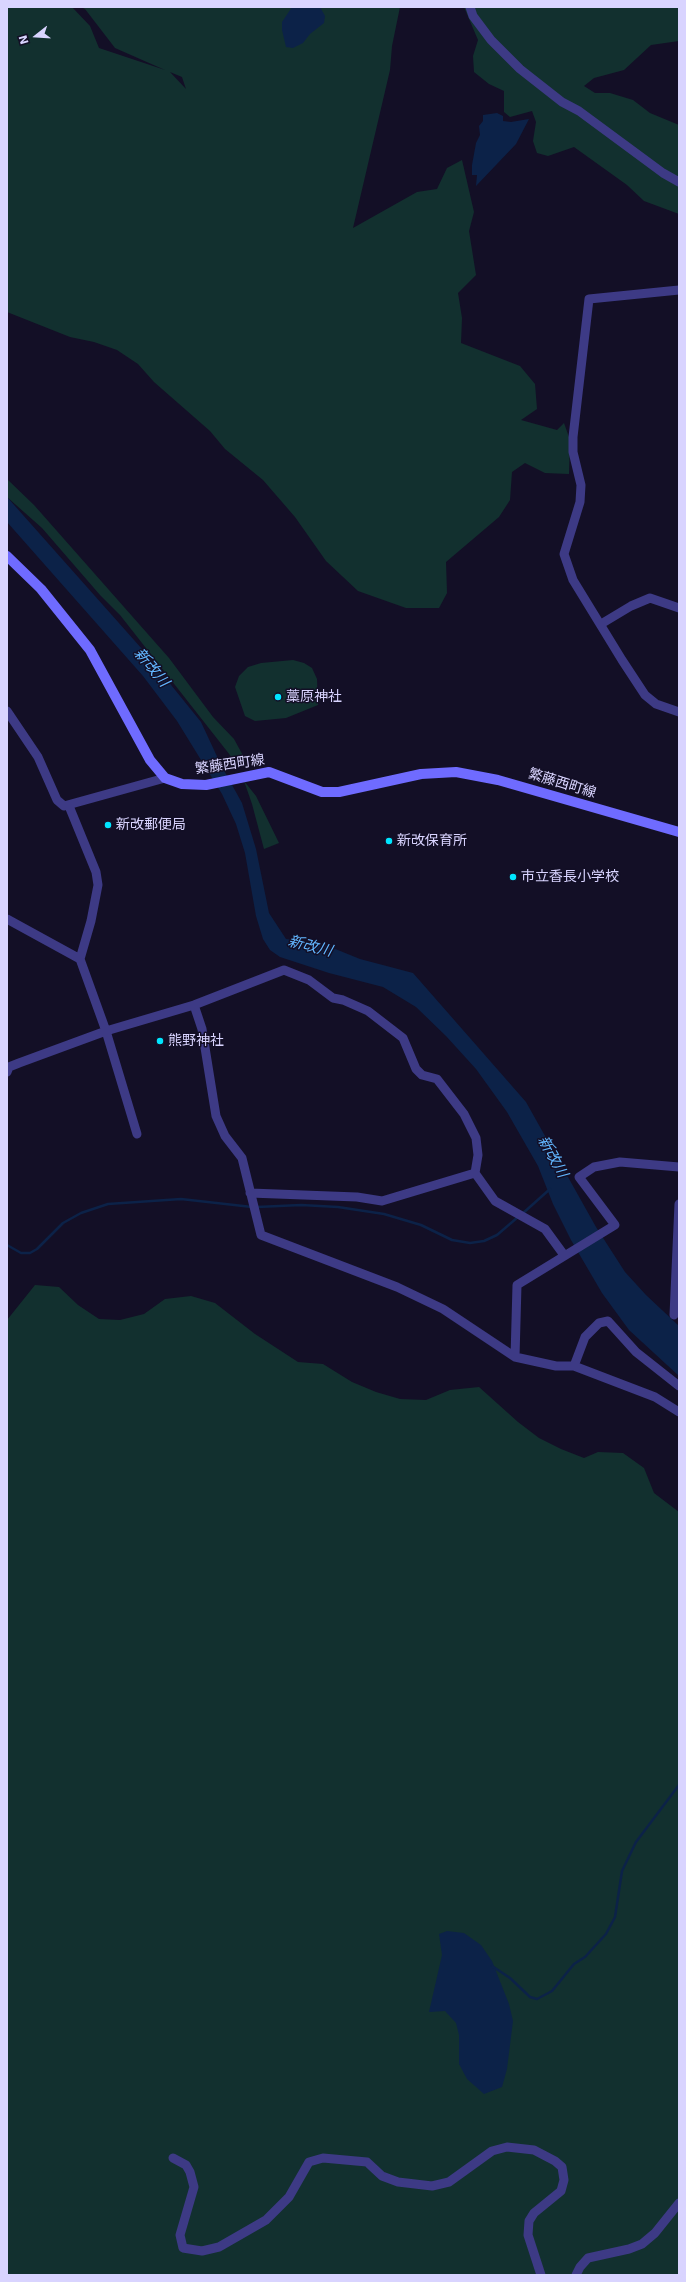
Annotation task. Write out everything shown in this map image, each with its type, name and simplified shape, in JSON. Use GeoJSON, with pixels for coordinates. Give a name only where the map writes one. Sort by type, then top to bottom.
{"type":"FeatureCollection","features":[{"type":"Feature","properties":{"kind":"main road"},"geometry":{"type":"LineString","coordinates":[[7,556],[41,589],[90,650],[150,760],[165,778]]}},
{"type":"Feature","properties":{"kind":"main road","name":"繁藤西町線"},"geometry":{"type":"LineString","coordinates":[[165,778],[182,784],[206,784],[269,772],[322,792],[339,792],[422,774],[456,772],[476,774],[679,832]]}},
{"type":"Feature","properties":{"kind":"street"},"geometry":{"type":"LineString","coordinates":[[470,7],[473,16],[491,40],[520,69],[562,102],[578,111],[662,173],[679,182]]}},
{"type":"Feature","properties":{"kind":"street"},"geometry":{"type":"LineString","coordinates":[[679,290],[589,299],[573,452],[581,485],[580,502],[564,554],[573,580],[645,695],[656,704],[679,712]]}},
{"type":"Feature","properties":{"kind":"street"},"geometry":{"type":"LineString","coordinates":[[601,624],[631,606],[650,598],[679,608]]}},
{"type":"Feature","properties":{"kind":"street"},"geometry":{"type":"LineString","coordinates":[[7,711],[38,757],[57,800],[64,806],[69,806],[165,778]]}},
{"type":"Feature","properties":{"kind":"street"},"geometry":{"type":"LineString","coordinates":[[69,806],[96,872],[98,885],[91,921],[80,959],[106,1031],[137,1134]]}},
{"type":"Feature","properties":{"kind":"street"},"geometry":{"type":"LineString","coordinates":[[7,919],[80,959]]}},
{"type":"Feature","properties":{"kind":"street"},"geometry":{"type":"LineString","coordinates":[[7,1072],[9,1068],[19,1063],[106,1031],[194,1005],[284,970],[309,980],[333,998],[344,1000],[368,1011],[403,1038],[416,1068],[422,1075],[437,1080],[464,1114],[476,1138],[478,1156],[475,1173],[495,1201],[545,1229],[564,1255]]}},
{"type":"Feature","properties":{"kind":"street"},"geometry":{"type":"LineString","coordinates":[[194,1005],[202,1029],[216,1116],[225,1136],[242,1158],[261,1235],[397,1287],[443,1309],[515,1357],[556,1366],[574,1366],[655,1397],[679,1412]]}},
{"type":"Feature","properties":{"kind":"street"},"geometry":{"type":"LineString","coordinates":[[515,1357],[517,1285],[564,1255],[615,1226],[579,1177],[594,1167],[620,1162],[679,1167]]}},
{"type":"Feature","properties":{"kind":"street"},"geometry":{"type":"LineString","coordinates":[[250,1193],[357,1197],[382,1201],[475,1173]]}},
{"type":"Feature","properties":{"kind":"street"},"geometry":{"type":"LineString","coordinates":[[674,1315],[679,1204]]}},
{"type":"Feature","properties":{"kind":"street"},"geometry":{"type":"LineString","coordinates":[[574,1366],[585,1337],[599,1323],[608,1321],[636,1352],[679,1386]]}},
{"type":"Feature","properties":{"kind":"street"},"geometry":{"type":"LineString","coordinates":[[173,2158],[186,2165],[190,2172],[194,2187],[180,2235],[183,2248],[202,2251],[219,2247],[266,2220],[289,2197],[309,2162],[324,2158],[367,2162],[382,2176],[398,2182],[432,2186],[449,2182],[492,2151],[507,2147],[534,2150],[555,2161],[562,2167],[564,2180],[562,2191],[534,2213],[529,2221],[528,2235],[540,2275]]}},
{"type":"Feature","properties":{"kind":"street"},"geometry":{"type":"LineString","coordinates":[[576,2275],[580,2267],[588,2258],[629,2249],[642,2244],[655,2233],[679,2204]]}},
{"type":"Feature","properties":{"kind":"green space"},"geometry":{"type":"Polygon","coordinates":[[[7,7],[72,7],[90,26],[99,48],[165,70],[115,48],[85,9],[81,7],[400,7],[392,46],[390,70],[353,228],[417,192],[437,189],[447,168],[462,160],[474,212],[469,231],[476,275],[458,293],[462,318],[461,343],[520,366],[535,384],[537,409],[521,420],[557,430],[564,423],[570,440],[569,474],[545,473],[525,463],[512,472],[510,500],[499,517],[446,562],[447,593],[439,608],[406,608],[358,591],[326,561],[295,517],[263,480],[225,449],[210,431],[154,382],[138,364],[117,350],[94,342],[70,337],[7,312],[7,7]],[[170,72],[186,89],[182,77],[170,72]]]}},
{"type":"Feature","properties":{"kind":"green space"},"geometry":{"type":"Polygon","coordinates":[[[464,7],[679,7],[679,41],[651,45],[624,70],[594,78],[584,86],[595,93],[610,93],[633,100],[650,113],[679,125],[679,214],[644,201],[627,185],[574,147],[548,156],[537,153],[533,141],[536,122],[532,111],[510,117],[504,112],[504,91],[489,84],[474,72],[473,56],[478,40],[464,7]]]}},
{"type":"Feature","properties":{"kind":"green space"},"geometry":{"type":"Polygon","coordinates":[[[7,479],[34,505],[169,658],[213,717],[234,739],[246,761],[237,764],[120,615],[100,595],[42,528],[7,497],[7,479]]]}},
{"type":"Feature","properties":{"kind":"green space","name":"藁原神社"},"geometry":{"type":"Polygon","coordinates":[[[293,660],[304,663],[312,668],[317,679],[318,705],[286,718],[255,721],[245,716],[235,687],[239,676],[248,667],[261,663],[293,660]]]}},
{"type":"Feature","properties":{"kind":"green space"},"geometry":{"type":"Polygon","coordinates":[[[244,781],[256,796],[279,843],[264,849],[244,781]]]}},
{"type":"Feature","properties":{"kind":"green space"},"geometry":{"type":"Polygon","coordinates":[[[35,1285],[59,1287],[78,1305],[99,1319],[120,1320],[144,1314],[165,1299],[191,1296],[215,1303],[255,1334],[298,1362],[323,1364],[352,1382],[376,1392],[400,1399],[426,1400],[450,1390],[479,1387],[518,1422],[539,1438],[561,1449],[584,1458],[598,1452],[623,1453],[644,1468],[654,1493],[679,1512],[679,2275],[7,2275],[7,1320],[35,1285]]]}},
{"type":"Feature","properties":{"kind":"water"},"geometry":{"type":"Polygon","coordinates":[[[292,7],[320,7],[325,16],[324,23],[310,34],[303,43],[293,48],[286,47],[282,30],[282,22],[292,7]]]}},
{"type":"Feature","properties":{"kind":"water"},"geometry":{"type":"Polygon","coordinates":[[[497,113],[503,116],[503,121],[511,122],[529,119],[516,144],[476,186],[477,175],[472,175],[472,165],[476,143],[480,135],[479,126],[483,121],[483,115],[497,113]]]}},
{"type":"Feature","properties":{"kind":"water","name":"新改川"},"geometry":{"type":"Polygon","coordinates":[[[7,497],[142,649],[201,722],[221,765],[242,803],[256,849],[269,913],[286,939],[323,944],[360,959],[413,973],[526,1102],[596,1227],[625,1272],[646,1295],[679,1326],[679,1376],[629,1330],[602,1293],[571,1240],[553,1204],[538,1166],[507,1112],[476,1069],[446,1036],[416,1007],[383,987],[329,973],[280,957],[270,950],[263,939],[256,916],[245,853],[236,824],[222,794],[177,721],[143,676],[7,522],[7,497]]]}},
{"type":"Feature","properties":{"kind":"water"},"geometry":{"type":"Polygon","coordinates":[[[447,1931],[464,1933],[481,1945],[492,1961],[509,2004],[513,2021],[507,2069],[502,2087],[484,2094],[467,2079],[459,2064],[459,2035],[456,2023],[445,2011],[429,2012],[442,1955],[439,1934],[447,1931]]]}},
{"type":"Feature","properties":{"kind":"waterway"},"geometry":{"type":"LineString","coordinates":[[522,1214],[550,1189]]}},
{"type":"Feature","properties":{"kind":"waterway"},"geometry":{"type":"LineString","coordinates":[[7,1245],[21,1253],[30,1253],[37,1249],[63,1223],[81,1213],[108,1204],[181,1199],[252,1207]]}},
{"type":"Feature","properties":{"kind":"waterway"},"geometry":{"type":"LineString","coordinates":[[257,1207],[301,1205],[338,1207],[384,1214],[421,1225],[452,1240],[470,1243],[484,1241],[497,1235],[518,1217]]}},
{"type":"Feature","properties":{"kind":"waterway"},"geometry":{"type":"LineString","coordinates":[[492,1966],[510,1978],[530,1997],[537,1999],[552,1991],[574,1964],[585,1957],[606,1934],[615,1917],[622,1871],[636,1842],[679,1785]]}},
{"type":"Feature","properties":{"kind":"place","name":"藁原神社"},"geometry":{"type":"Point","coordinates":[278,697]}},
{"type":"Feature","properties":{"kind":"place","name":"新改郵便局"},"geometry":{"type":"Point","coordinates":[108,825]}},
{"type":"Feature","properties":{"kind":"place","name":"新改保育所"},"geometry":{"type":"Point","coordinates":[389,841]}},
{"type":"Feature","properties":{"kind":"place","name":"市立香長小学校"},"geometry":{"type":"Point","coordinates":[513,877]}},
{"type":"Feature","properties":{"kind":"place","name":"熊野神社"},"geometry":{"type":"Point","coordinates":[160,1041]}}]}
